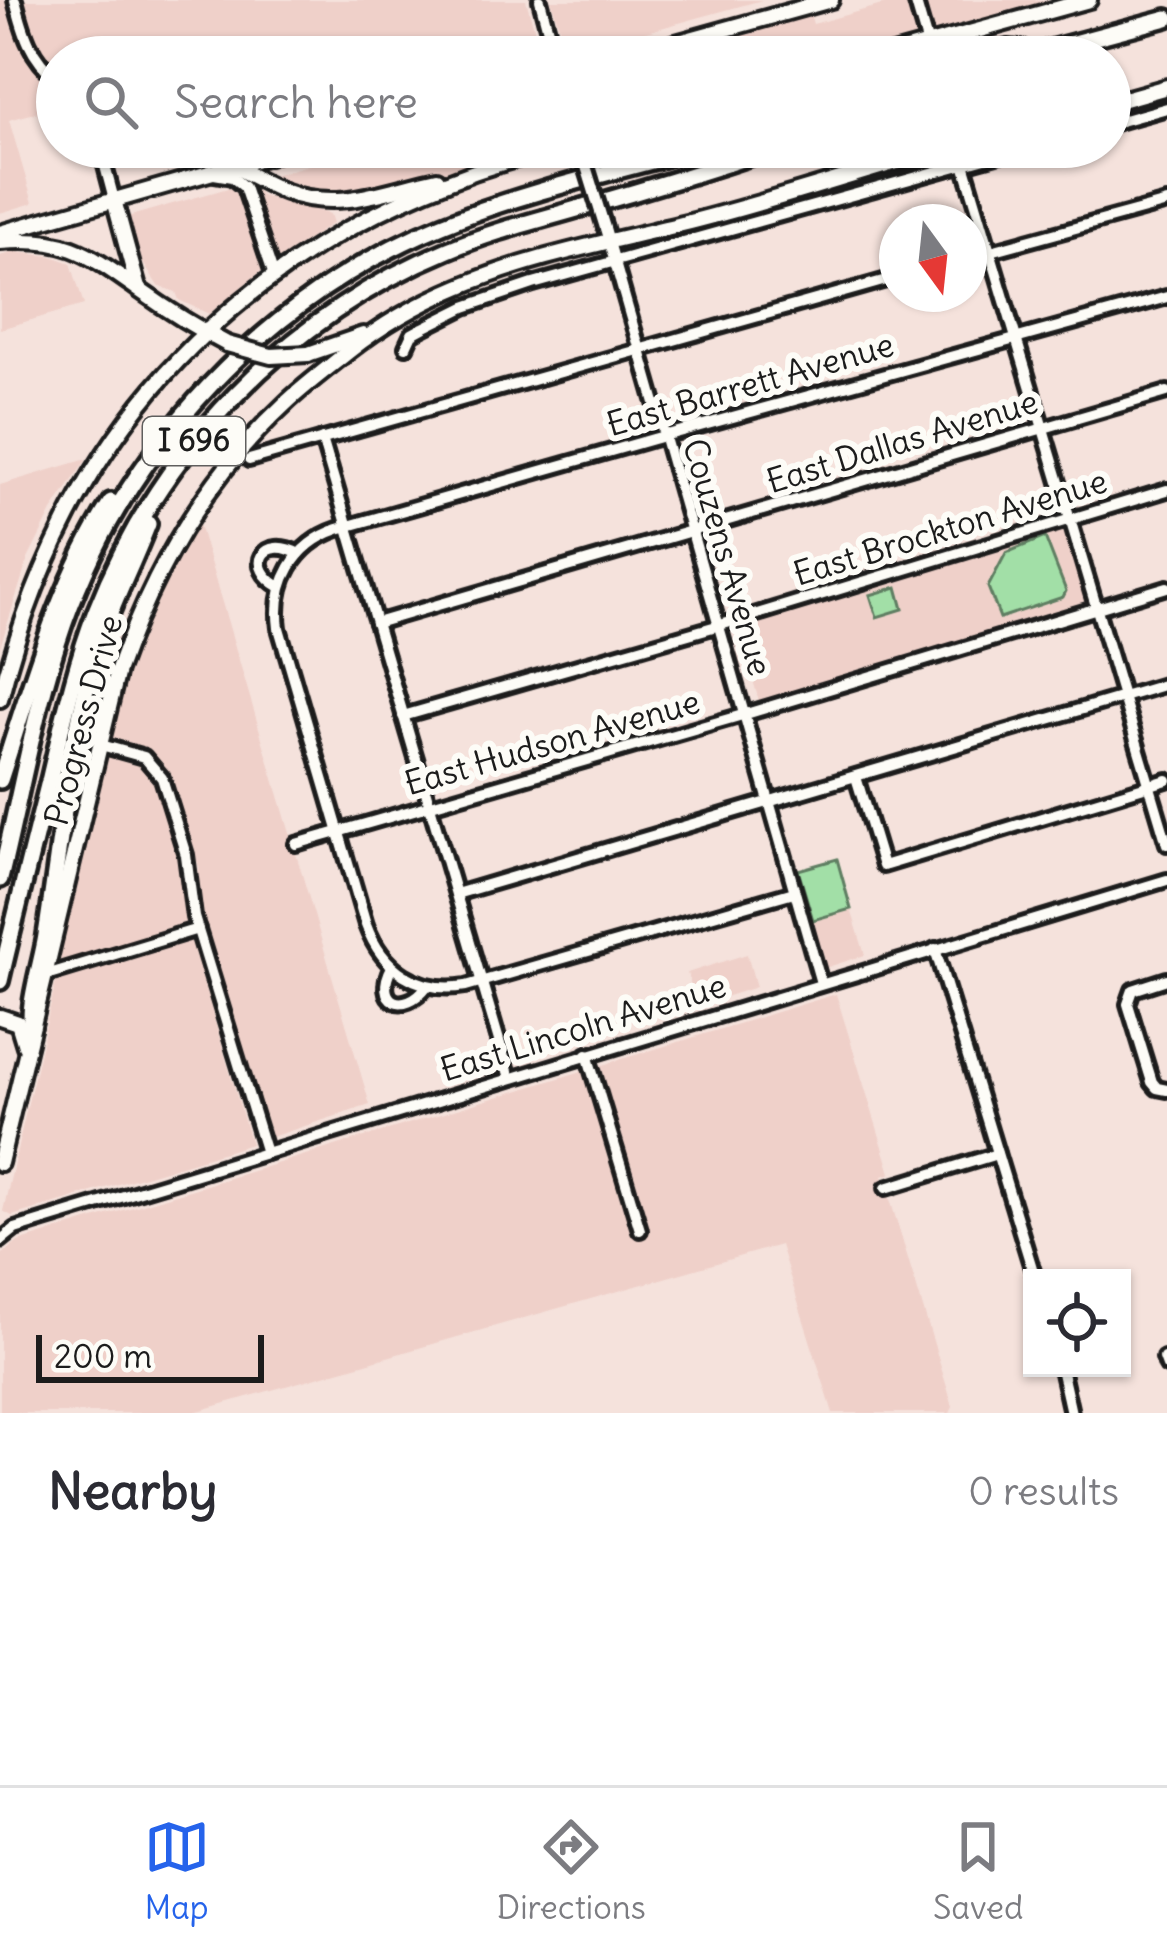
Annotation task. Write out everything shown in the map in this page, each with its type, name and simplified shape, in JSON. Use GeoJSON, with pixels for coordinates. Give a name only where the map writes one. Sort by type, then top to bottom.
{"type":"FeatureCollection","features":[{"type":"Feature","properties":{"kind":"highway"},"geometry":{"type":"LineString","coordinates":[[1103,36],[1167,18]]}},
{"type":"Feature","properties":{"kind":"highway","name":"I 696"},"geometry":{"type":"LineString","coordinates":[[0,879],[64,624],[100,542],[153,455],[201,395],[252,344],[314,295],[373,259],[486,208],[629,168]]}},
{"type":"Feature","properties":{"kind":"highway","name":"I 696"},"geometry":{"type":"LineString","coordinates":[[0,980],[73,682],[108,584],[158,492],[193,442],[262,369],[368,290],[482,237],[716,168]]}},
{"type":"Feature","properties":{"kind":"highway"},"geometry":{"type":"LineString","coordinates":[[0,780],[78,562],[113,498],[153,455]]}},
{"type":"Feature","properties":{"kind":"highway"},"geometry":{"type":"LineString","coordinates":[[32,1026],[84,699],[106,622],[154,512],[158,492]]}},
{"type":"Feature","properties":{"kind":"main road"},"geometry":{"type":"LineString","coordinates":[[697,36],[831,0]]}},
{"type":"Feature","properties":{"kind":"main road"},"geometry":{"type":"LineString","coordinates":[[957,36],[1089,0]]}},
{"type":"Feature","properties":{"kind":"main road"},"geometry":{"type":"LineString","coordinates":[[1131,97],[1167,87]]}},
{"type":"Feature","properties":{"kind":"main road"},"geometry":{"type":"LineString","coordinates":[[0,237],[227,168]]}},
{"type":"Feature","properties":{"kind":"main road"},"geometry":{"type":"LineString","coordinates":[[238,168],[286,192],[334,201],[359,200],[484,168]]}},
{"type":"Feature","properties":{"kind":"main road","name":"Progress Drive"},"geometry":{"type":"LineString","coordinates":[[0,1163],[118,670],[165,558],[193,512],[247,442],[282,406],[373,331],[462,285],[606,235],[783,197],[879,168]]}},
{"type":"Feature","properties":{"kind":"main road"},"geometry":{"type":"LineString","coordinates":[[0,699],[32,592],[68,512],[119,430],[170,369],[274,276],[362,220],[477,170]]}},
{"type":"Feature","properties":{"kind":"main road"},"geometry":{"type":"LineString","coordinates":[[114,200],[138,289]]}},
{"type":"Feature","properties":{"kind":"main road"},"geometry":{"type":"LineString","coordinates":[[0,237],[68,246],[99,260],[205,333],[271,356],[308,354],[373,331]]}},
{"type":"Feature","properties":{"kind":"main road"},"geometry":{"type":"LineString","coordinates":[[6,1018],[22,1030],[26,1052]]}},
{"type":"Feature","properties":{"kind":"street"},"geometry":{"type":"LineString","coordinates":[[14,0],[36,58]]}},
{"type":"Feature","properties":{"kind":"street"},"geometry":{"type":"LineString","coordinates":[[540,0],[549,36]]}},
{"type":"Feature","properties":{"kind":"street"},"geometry":{"type":"LineString","coordinates":[[915,0],[926,36]]}},
{"type":"Feature","properties":{"kind":"street"},"geometry":{"type":"LineString","coordinates":[[1131,118],[1167,108]]}},
{"type":"Feature","properties":{"kind":"street"},"geometry":{"type":"LineString","coordinates":[[106,168],[114,200]]}},
{"type":"Feature","properties":{"kind":"street","name":"Couzens Avenue"},"geometry":{"type":"LineString","coordinates":[[586,168],[821,983]]}},
{"type":"Feature","properties":{"kind":"street"},"geometry":{"type":"LineString","coordinates":[[406,347],[417,331],[506,292],[950,168]]}},
{"type":"Feature","properties":{"kind":"street"},"geometry":{"type":"LineString","coordinates":[[965,168],[1167,844]]}},
{"type":"Feature","properties":{"kind":"street"},"geometry":{"type":"LineString","coordinates":[[209,173],[242,183],[274,276]]}},
{"type":"Feature","properties":{"kind":"street"},"geometry":{"type":"LineString","coordinates":[[989,251],[1167,203]]}},
{"type":"Feature","properties":{"kind":"street"},"geometry":{"type":"LineString","coordinates":[[249,460],[879,282]]}},
{"type":"Feature","properties":{"kind":"street","name":"East Barrett Avenue"},"geometry":{"type":"LineString","coordinates":[[280,587],[263,574],[261,558],[266,550],[277,547],[299,554],[319,537],[347,526],[1167,297]]}},
{"type":"Feature","properties":{"kind":"street","name":"East Dallas Avenue"},"geometry":{"type":"LineString","coordinates":[[376,622],[1167,392]]}},
{"type":"Feature","properties":{"kind":"street"},"geometry":{"type":"LineString","coordinates":[[322,439],[510,1078]]}},
{"type":"Feature","properties":{"kind":"street","name":"East Brockton Avenue"},"geometry":{"type":"LineString","coordinates":[[403,716],[1167,490]]}},
{"type":"Feature","properties":{"kind":"street"},"geometry":{"type":"LineString","coordinates":[[299,554],[280,587],[279,628],[370,934],[392,968],[427,986],[452,988],[794,892]]}},
{"type":"Feature","properties":{"kind":"street","name":"East Hudson Avenue"},"geometry":{"type":"LineString","coordinates":[[296,844],[1167,587]]}},
{"type":"Feature","properties":{"kind":"street"},"geometry":{"type":"LineString","coordinates":[[456,894],[1167,684]]}},
{"type":"Feature","properties":{"kind":"street"},"geometry":{"type":"LineString","coordinates":[[100,745],[144,757],[163,778],[186,855],[190,900],[266,1153]]}},
{"type":"Feature","properties":{"kind":"street"},"geometry":{"type":"LineString","coordinates":[[856,777],[883,866],[1167,780]]}},
{"type":"Feature","properties":{"kind":"street","name":"East Lincoln Avenue"},"geometry":{"type":"LineString","coordinates":[[0,1241],[10,1226],[1167,880]]}},
{"type":"Feature","properties":{"kind":"street"},"geometry":{"type":"LineString","coordinates":[[46,975],[198,928]]}},
{"type":"Feature","properties":{"kind":"street"},"geometry":{"type":"LineString","coordinates":[[935,949],[1031,1269]]}},
{"type":"Feature","properties":{"kind":"street"},"geometry":{"type":"LineString","coordinates":[[392,968],[385,987],[396,1003],[413,1001],[427,986]]}},
{"type":"Feature","properties":{"kind":"street"},"geometry":{"type":"LineString","coordinates":[[1167,979],[1133,990],[1128,999],[1152,1082],[1167,1090]]}},
{"type":"Feature","properties":{"kind":"street"},"geometry":{"type":"LineString","coordinates":[[587,1054],[640,1230]]}},
{"type":"Feature","properties":{"kind":"street"},"geometry":{"type":"LineString","coordinates":[[886,1188],[997,1154]]}},
{"type":"Feature","properties":{"kind":"street"},"geometry":{"type":"LineString","coordinates":[[1062,1377],[1071,1413]]}},
{"type":"Feature","properties":{"kind":"shaded area"},"geometry":{"type":"Polygon","coordinates":[[[0,0],[526,0],[536,36],[36,36],[36,113],[9,120],[33,203],[0,213],[0,0]]]}},
{"type":"Feature","properties":{"kind":"shaded area"},"geometry":{"type":"Polygon","coordinates":[[[551,0],[762,0],[632,36],[562,36],[551,0]]]}},
{"type":"Feature","properties":{"kind":"shaded area"},"geometry":{"type":"Polygon","coordinates":[[[900,0],[1071,0],[940,36],[730,36],[810,14],[813,24],[900,0]]]}},
{"type":"Feature","properties":{"kind":"shaded area"},"geometry":{"type":"Polygon","coordinates":[[[298,168],[458,168],[363,194],[306,193],[266,177],[298,168]]]}},
{"type":"Feature","properties":{"kind":"shaded area"},"geometry":{"type":"Polygon","coordinates":[[[249,182],[260,195],[330,214],[333,223],[260,272],[209,314],[158,286],[139,257],[127,217],[249,182]]]}},
{"type":"Feature","properties":{"kind":"shaded area"},"geometry":{"type":"Polygon","coordinates":[[[14,252],[71,263],[84,305],[0,329],[0,256],[14,252]]]}},
{"type":"Feature","properties":{"kind":"shaded area"},"geometry":{"type":"Polygon","coordinates":[[[87,459],[52,511],[28,559],[0,647],[0,485],[87,459]]]}},
{"type":"Feature","properties":{"kind":"shaded area"},"geometry":{"type":"Polygon","coordinates":[[[198,521],[370,1105],[271,1137],[202,918],[199,867],[174,784],[153,754],[110,737],[108,732],[134,639],[165,570],[198,521]]]}},
{"type":"Feature","properties":{"kind":"shaded area"},"geometry":{"type":"Polygon","coordinates":[[[1064,531],[1086,603],[759,701],[738,629],[1064,531]]]}},
{"type":"Feature","properties":{"kind":"shaded area"},"geometry":{"type":"Polygon","coordinates":[[[103,751],[143,763],[158,782],[181,867],[189,923],[55,963],[103,751]]]}},
{"type":"Feature","properties":{"kind":"shaded area"},"geometry":{"type":"Polygon","coordinates":[[[851,909],[865,955],[825,968],[813,920],[851,909]]]}},
{"type":"Feature","properties":{"kind":"shaded area"},"geometry":{"type":"Polygon","coordinates":[[[191,940],[251,1144],[12,1216],[3,1211],[56,982],[191,940]]]}},
{"type":"Feature","properties":{"kind":"shaded area"},"geometry":{"type":"Polygon","coordinates":[[[747,954],[756,987],[697,1006],[687,973],[747,954]]]}},
{"type":"Feature","properties":{"kind":"shaded area"},"geometry":{"type":"Polygon","coordinates":[[[836,994],[891,1173],[883,1176],[953,1407],[950,1413],[833,1413],[780,1245],[191,1413],[0,1413],[0,1256],[18,1242],[836,994]]]}},
{"type":"Feature","properties":{"kind":"green space"},"geometry":{"type":"Polygon","coordinates":[[[1045,537],[1066,591],[1063,597],[1000,618],[988,587],[1006,553],[1045,537]]]}},
{"type":"Feature","properties":{"kind":"green space"},"geometry":{"type":"Polygon","coordinates":[[[897,587],[903,609],[877,617],[870,595],[897,587]]]}},
{"type":"Feature","properties":{"kind":"green space"},"geometry":{"type":"Polygon","coordinates":[[[837,859],[851,909],[813,920],[798,870],[837,859]]]}}]}
